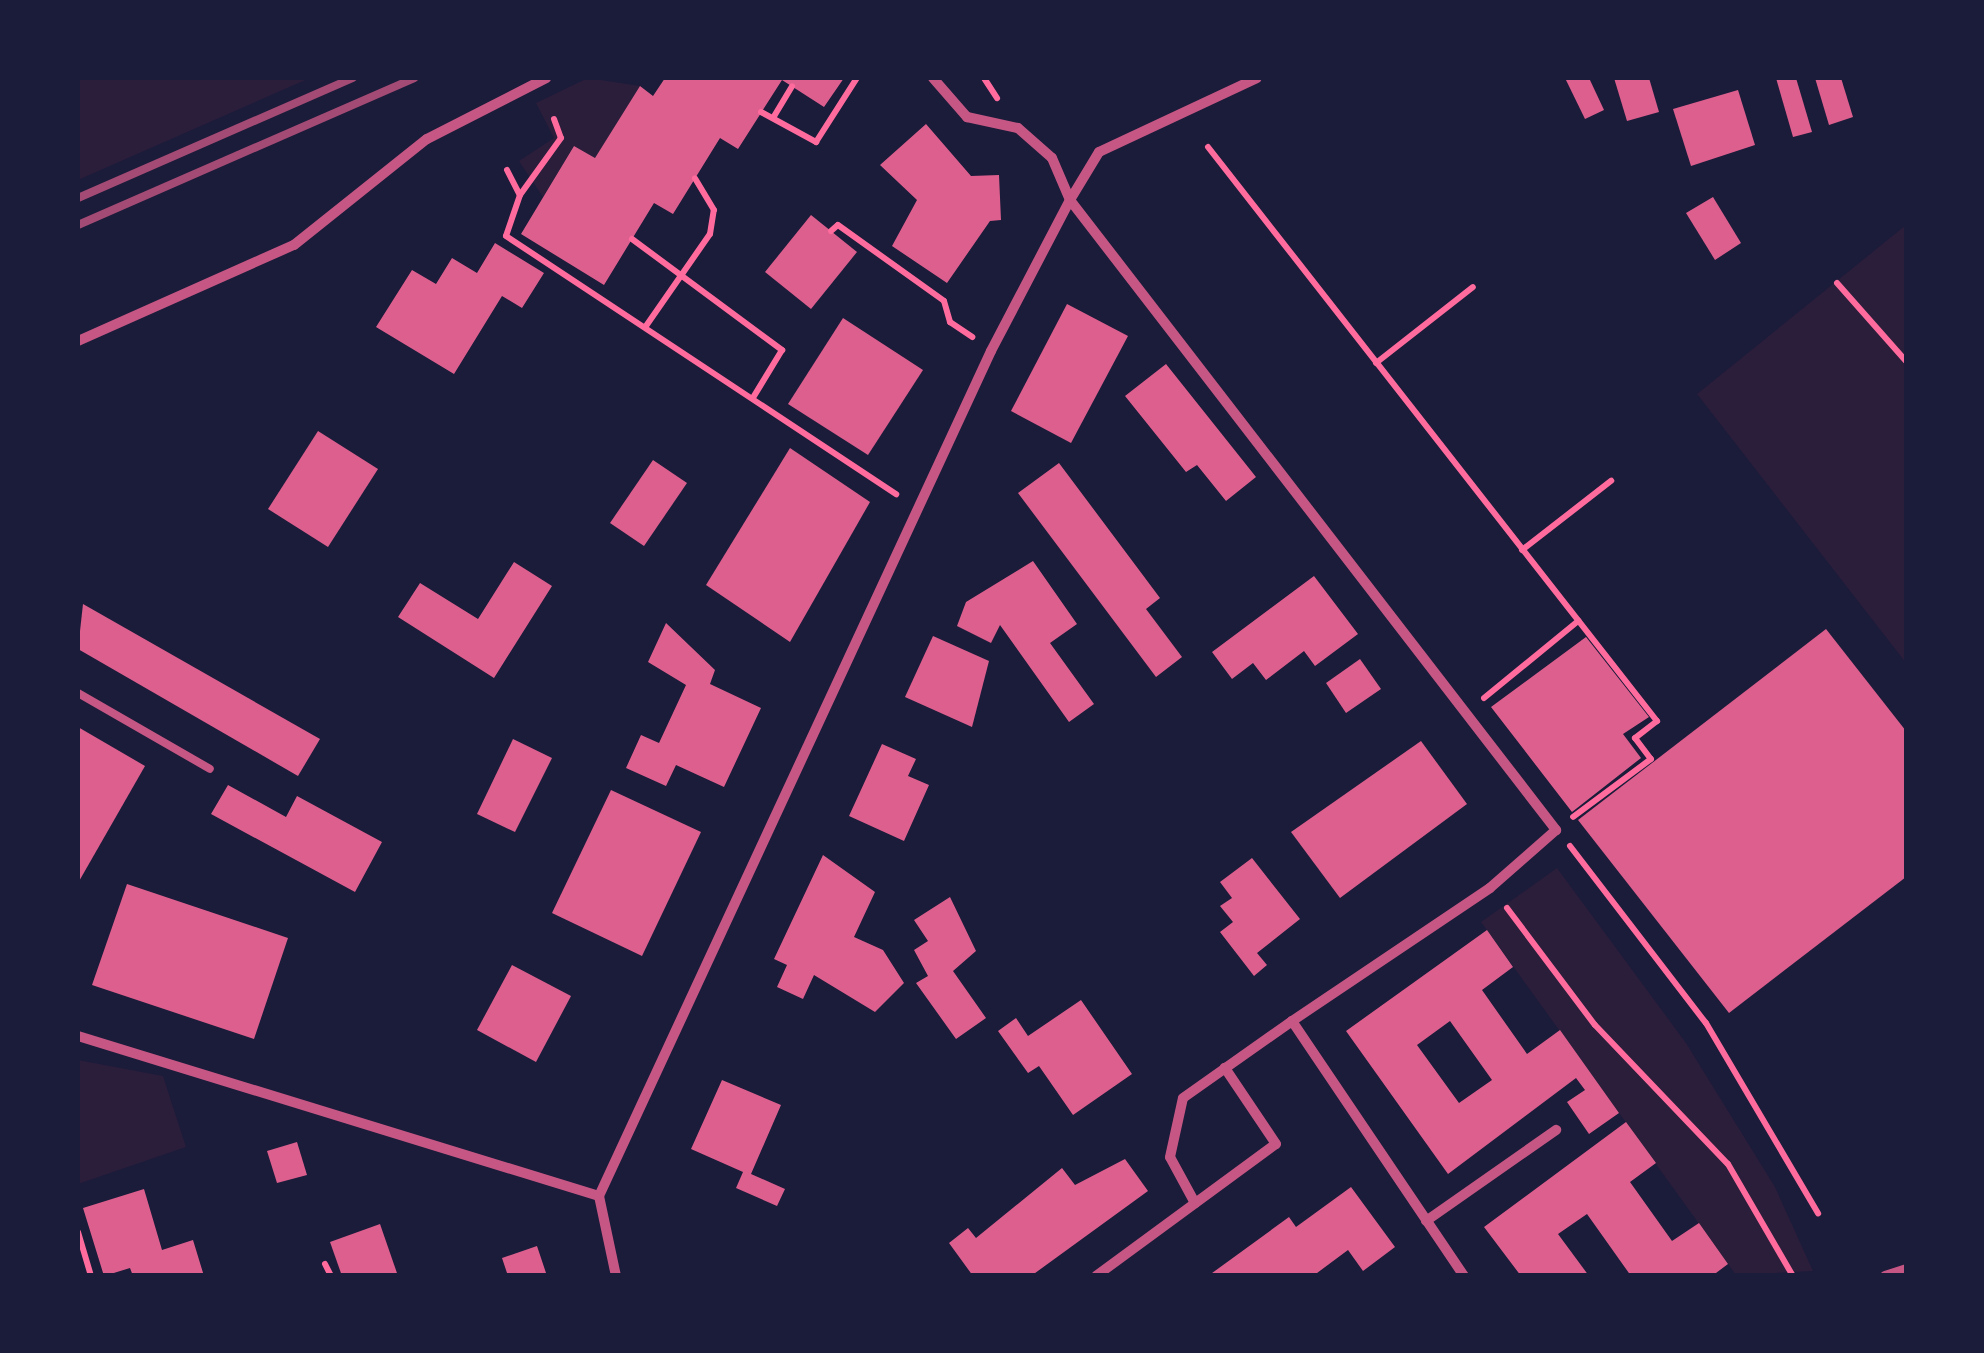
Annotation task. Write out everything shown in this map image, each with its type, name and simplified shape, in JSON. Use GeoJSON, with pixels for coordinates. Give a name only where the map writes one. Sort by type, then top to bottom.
{"type":"FeatureCollection","features":[{"type":"Feature","properties":{"kind":"street"},"geometry":{"type":"LineString","coordinates":[[78,341],[294,245],[428,139],[546,78]]}},
{"type":"Feature","properties":{"kind":"street"},"geometry":{"type":"LineString","coordinates":[[933,78],[967,117],[1018,128],[1040,148],[1070,200],[1556,830],[1490,888],[1182,1098],[1170,1157],[1195,1203]]}},
{"type":"Feature","properties":{"kind":"street"},"geometry":{"type":"LineString","coordinates":[[616,1276],[599,1196],[991,351],[1070,200],[1099,152],[1257,78]]}},
{"type":"Feature","properties":{"kind":"street"},"geometry":{"type":"LineString","coordinates":[[1292,1020],[1464,1276]]}},
{"type":"Feature","properties":{"kind":"street"},"geometry":{"type":"LineString","coordinates":[[78,1036],[599,1196]]}},
{"type":"Feature","properties":{"kind":"street"},"geometry":{"type":"LineString","coordinates":[[1096,1276],[1276,1144],[1225,1068]]}},
{"type":"Feature","properties":{"kind":"street"},"geometry":{"type":"LineString","coordinates":[[1426,1221],[1556,1130]]}},
{"type":"Feature","properties":{"kind":"street"},"geometry":{"type":"LineString","coordinates":[[1885,1276],[1906,1269]]}},
{"type":"Feature","properties":{"kind":"lane"},"geometry":{"type":"LineString","coordinates":[[78,693],[210,768]]}},
{"type":"Feature","properties":{"kind":"path"},"geometry":{"type":"LineString","coordinates":[[762,112],[816,142],[857,78]]}},
{"type":"Feature","properties":{"kind":"path"},"geometry":{"type":"LineString","coordinates":[[773,118],[792,86]]}},
{"type":"Feature","properties":{"kind":"path"},"geometry":{"type":"LineString","coordinates":[[554,119],[561,138],[520,194],[506,236],[754,396],[918,509]]}},
{"type":"Feature","properties":{"kind":"path"},"geometry":{"type":"LineString","coordinates":[[1208,147],[1656,720],[1635,738],[1650,759],[1556,830],[1706,1023],[1818,1213]]}},
{"type":"Feature","properties":{"kind":"path"},"geometry":{"type":"LineString","coordinates":[[507,170],[520,194]]}},
{"type":"Feature","properties":{"kind":"path"},"geometry":{"type":"LineString","coordinates":[[646,326],[710,234],[714,210],[695,178]]}},
{"type":"Feature","properties":{"kind":"path"},"geometry":{"type":"LineString","coordinates":[[831,231],[838,225],[944,301],[950,322],[991,351]]}},
{"type":"Feature","properties":{"kind":"path"},"geometry":{"type":"LineString","coordinates":[[632,240],[782,350],[754,396]]}},
{"type":"Feature","properties":{"kind":"path"},"geometry":{"type":"LineString","coordinates":[[1837,283],[1906,361]]}},
{"type":"Feature","properties":{"kind":"path"},"geometry":{"type":"LineString","coordinates":[[1376,363],[1474,287]]}},
{"type":"Feature","properties":{"kind":"path"},"geometry":{"type":"LineString","coordinates":[[1522,550],[1611,481]]}},
{"type":"Feature","properties":{"kind":"path"},"geometry":{"type":"LineString","coordinates":[[1468,712],[1578,621]]}},
{"type":"Feature","properties":{"kind":"path"},"geometry":{"type":"LineString","coordinates":[[1490,888],[1595,1025],[1728,1164],[1794,1276]]}},
{"type":"Feature","properties":{"kind":"path"},"geometry":{"type":"LineString","coordinates":[[78,1232],[91,1276]]}},
{"type":"Feature","properties":{"kind":"path"},"geometry":{"type":"LineString","coordinates":[[325,1264],[331,1276]]}},
{"type":"Feature","properties":{"kind":"shaded area"},"geometry":{"type":"Polygon","coordinates":[[[78,78],[310,78],[78,180],[78,78]]]}},
{"type":"Feature","properties":{"kind":"shaded area"},"geometry":{"type":"Polygon","coordinates":[[[588,78],[640,86],[595,158],[574,146],[543,197],[519,161],[554,138],[536,103],[588,78]]]}},
{"type":"Feature","properties":{"kind":"shaded area"},"geometry":{"type":"Polygon","coordinates":[[[1906,225],[1906,663],[1697,394],[1906,225]]]}},
{"type":"Feature","properties":{"kind":"shaded area"},"geometry":{"type":"Polygon","coordinates":[[[1557,868],[1686,1043],[1775,1187],[1813,1271],[1736,1275],[1481,922],[1557,868]]]}},
{"type":"Feature","properties":{"kind":"shaded area"},"geometry":{"type":"Polygon","coordinates":[[[78,1060],[163,1076],[186,1147],[78,1184],[78,1060]]]}},
{"type":"Feature","properties":{"kind":"building"},"geometry":{"type":"Polygon","coordinates":[[[665,78],[844,78],[824,107],[782,80],[738,149],[720,138],[673,214],[654,203],[604,285],[521,234],[574,146],[595,158],[640,86],[653,96],[665,78]]]}},
{"type":"Feature","properties":{"kind":"building"},"geometry":{"type":"Polygon","coordinates":[[[1565,78],[1589,78],[1604,110],[1585,119],[1565,78]]]}},
{"type":"Feature","properties":{"kind":"building"},"geometry":{"type":"Polygon","coordinates":[[[1614,78],[1649,78],[1659,112],[1627,121],[1614,78]]]}},
{"type":"Feature","properties":{"kind":"building"},"geometry":{"type":"Polygon","coordinates":[[[1776,78],[1796,78],[1812,132],[1793,137],[1776,78]]]}},
{"type":"Feature","properties":{"kind":"building"},"geometry":{"type":"Polygon","coordinates":[[[1815,78],[1841,78],[1853,117],[1829,125],[1815,78]]]}},
{"type":"Feature","properties":{"kind":"building"},"geometry":{"type":"Polygon","coordinates":[[[1738,90],[1755,145],[1691,166],[1673,109],[1738,90]]]}},
{"type":"Feature","properties":{"kind":"building"},"geometry":{"type":"Polygon","coordinates":[[[926,124],[971,176],[999,175],[1001,220],[990,221],[947,283],[892,246],[917,200],[880,165],[926,124]]]}},
{"type":"Feature","properties":{"kind":"building"},"geometry":{"type":"Polygon","coordinates":[[[1713,197],[1741,243],[1715,260],[1686,213],[1713,197]]]}},
{"type":"Feature","properties":{"kind":"building"},"geometry":{"type":"Polygon","coordinates":[[[811,215],[857,252],[811,309],[765,272],[811,215]]]}},
{"type":"Feature","properties":{"kind":"building"},"geometry":{"type":"Polygon","coordinates":[[[495,243],[544,273],[522,308],[502,296],[454,374],[376,327],[412,270],[436,284],[452,258],[477,273],[495,243]]]}},
{"type":"Feature","properties":{"kind":"building"},"geometry":{"type":"Polygon","coordinates":[[[1067,304],[1128,336],[1071,443],[1011,411],[1067,304]]]}},
{"type":"Feature","properties":{"kind":"building"},"geometry":{"type":"Polygon","coordinates":[[[843,318],[923,370],[868,455],[788,404],[843,318]]]}},
{"type":"Feature","properties":{"kind":"building"},"geometry":{"type":"Polygon","coordinates":[[[1166,364],[1256,477],[1226,501],[1197,465],[1186,472],[1125,396],[1166,364]]]}},
{"type":"Feature","properties":{"kind":"building"},"geometry":{"type":"Polygon","coordinates":[[[318,431],[378,469],[328,547],[268,509],[318,431]]]}},
{"type":"Feature","properties":{"kind":"building"},"geometry":{"type":"Polygon","coordinates":[[[790,448],[870,502],[790,642],[706,585],[790,448]]]}},
{"type":"Feature","properties":{"kind":"building"},"geometry":{"type":"Polygon","coordinates":[[[653,460],[687,483],[644,546],[610,523],[653,460]]]}},
{"type":"Feature","properties":{"kind":"building"},"geometry":{"type":"Polygon","coordinates":[[[1059,463],[1160,598],[1146,609],[1182,657],[1156,677],[1018,493],[1059,463]]]}},
{"type":"Feature","properties":{"kind":"building"},"geometry":{"type":"Polygon","coordinates":[[[1033,561],[1077,624],[1050,643],[1094,704],[1069,722],[1000,625],[991,643],[957,626],[966,602],[1033,561]]]}},
{"type":"Feature","properties":{"kind":"building"},"geometry":{"type":"Polygon","coordinates":[[[514,562],[552,586],[494,678],[398,617],[420,583],[478,619],[514,562]]]}},
{"type":"Feature","properties":{"kind":"building"},"geometry":{"type":"Polygon","coordinates":[[[1314,576],[1358,634],[1315,666],[1304,651],[1266,680],[1253,663],[1232,679],[1212,652],[1314,576]]]}},
{"type":"Feature","properties":{"kind":"building"},"geometry":{"type":"Polygon","coordinates":[[[83,604],[320,739],[298,776],[78,649],[83,604]]]}},
{"type":"Feature","properties":{"kind":"building"},"geometry":{"type":"Polygon","coordinates":[[[666,623],[715,670],[710,684],[761,708],[724,787],[676,765],[666,786],[626,768],[641,735],[659,743],[686,685],[648,662],[666,623]]]}},
{"type":"Feature","properties":{"kind":"building"},"geometry":{"type":"Polygon","coordinates":[[[1826,629],[1906,731],[1906,877],[1729,1013],[1578,820],[1826,629]]]}},
{"type":"Feature","properties":{"kind":"building"},"geometry":{"type":"Polygon","coordinates":[[[933,636],[989,661],[972,727],[905,697],[933,636]]]}},
{"type":"Feature","properties":{"kind":"building"},"geometry":{"type":"Polygon","coordinates":[[[1586,637],[1649,717],[1623,734],[1641,758],[1572,812],[1491,707],[1586,637]]]}},
{"type":"Feature","properties":{"kind":"building"},"geometry":{"type":"Polygon","coordinates":[[[1360,659],[1381,689],[1346,713],[1326,683],[1360,659]]]}},
{"type":"Feature","properties":{"kind":"building"},"geometry":{"type":"Polygon","coordinates":[[[78,727],[145,766],[78,883],[78,727]]]}},
{"type":"Feature","properties":{"kind":"building"},"geometry":{"type":"Polygon","coordinates":[[[513,739],[552,758],[515,832],[477,814],[513,739]]]}},
{"type":"Feature","properties":{"kind":"building"},"geometry":{"type":"Polygon","coordinates":[[[1421,741],[1467,804],[1340,898],[1291,832],[1421,741]]]}},
{"type":"Feature","properties":{"kind":"building"},"geometry":{"type":"Polygon","coordinates":[[[882,744],[916,759],[908,776],[929,785],[904,841],[849,816],[882,744]]]}},
{"type":"Feature","properties":{"kind":"building"},"geometry":{"type":"Polygon","coordinates":[[[228,785],[286,817],[297,796],[382,842],[355,892],[211,814],[228,785]]]}},
{"type":"Feature","properties":{"kind":"building"},"geometry":{"type":"Polygon","coordinates":[[[611,790],[701,832],[642,956],[552,913],[611,790]]]}},
{"type":"Feature","properties":{"kind":"building"},"geometry":{"type":"Polygon","coordinates":[[[823,855],[875,892],[854,937],[883,950],[904,983],[875,1012],[814,975],[803,999],[777,987],[787,965],[774,959],[823,855]]]}},
{"type":"Feature","properties":{"kind":"building"},"geometry":{"type":"Polygon","coordinates":[[[1252,858],[1300,919],[1257,953],[1267,965],[1254,976],[1220,932],[1233,922],[1220,906],[1232,898],[1220,882],[1252,858]]]}},
{"type":"Feature","properties":{"kind":"building"},"geometry":{"type":"Polygon","coordinates":[[[127,884],[288,938],[254,1039],[92,985],[127,884]]]}},
{"type":"Feature","properties":{"kind":"building"},"geometry":{"type":"Polygon","coordinates":[[[950,897],[976,951],[953,971],[986,1018],[956,1039],[916,983],[928,976],[914,950],[928,941],[914,920],[950,897]]]}},
{"type":"Feature","properties":{"kind":"building"},"geometry":{"type":"Polygon","coordinates":[[[1487,930],[1513,967],[1482,990],[1527,1054],[1560,1030],[1619,1113],[1589,1134],[1567,1102],[1585,1090],[1576,1078],[1448,1174],[1346,1031],[1487,930]],[[1450,1021],[1417,1045],[1459,1103],[1492,1080],[1450,1021]]]}},
{"type":"Feature","properties":{"kind":"building"},"geometry":{"type":"Polygon","coordinates":[[[512,965],[571,996],[536,1062],[477,1030],[512,965]]]}},
{"type":"Feature","properties":{"kind":"building"},"geometry":{"type":"Polygon","coordinates":[[[1081,1000],[1132,1074],[1073,1115],[1039,1066],[1028,1073],[998,1031],[1016,1018],[1028,1036],[1081,1000]]]}},
{"type":"Feature","properties":{"kind":"building"},"geometry":{"type":"Polygon","coordinates":[[[722,1080],[781,1105],[751,1174],[785,1189],[777,1206],[736,1188],[743,1172],[691,1149],[722,1080]]]}},
{"type":"Feature","properties":{"kind":"building"},"geometry":{"type":"Polygon","coordinates":[[[1626,1122],[1656,1163],[1630,1182],[1672,1241],[1699,1223],[1728,1264],[1712,1276],[1631,1276],[1587,1214],[1558,1234],[1589,1276],[1521,1276],[1484,1227],[1626,1122]]]}},
{"type":"Feature","properties":{"kind":"building"},"geometry":{"type":"Polygon","coordinates":[[[297,1142],[307,1175],[277,1183],[267,1151],[297,1142]]]}},
{"type":"Feature","properties":{"kind":"building"},"geometry":{"type":"Polygon","coordinates":[[[1125,1159],[1148,1191],[1031,1276],[973,1276],[949,1243],[968,1228],[976,1238],[1062,1168],[1075,1185],[1125,1159]]]}},
{"type":"Feature","properties":{"kind":"building"},"geometry":{"type":"Polygon","coordinates":[[[1351,1187],[1395,1247],[1363,1271],[1348,1250],[1313,1276],[1208,1276],[1289,1217],[1296,1227],[1351,1187]]]}},
{"type":"Feature","properties":{"kind":"building"},"geometry":{"type":"Polygon","coordinates":[[[144,1189],[162,1250],[193,1240],[204,1276],[133,1276],[130,1268],[104,1276],[83,1208],[144,1189]]]}},
{"type":"Feature","properties":{"kind":"building"},"geometry":{"type":"Polygon","coordinates":[[[380,1224],[398,1276],[342,1276],[330,1242],[380,1224]]]}},
{"type":"Feature","properties":{"kind":"building"},"geometry":{"type":"Polygon","coordinates":[[[537,1246],[547,1276],[508,1276],[502,1258],[537,1246]]]}},
{"type":"Feature","properties":{"kind":"railway"},"geometry":{"type":"LineString","coordinates":[[78,198],[353,78]]}},
{"type":"Feature","properties":{"kind":"railway"},"geometry":{"type":"LineString","coordinates":[[78,225],[414,78]]}}]}
